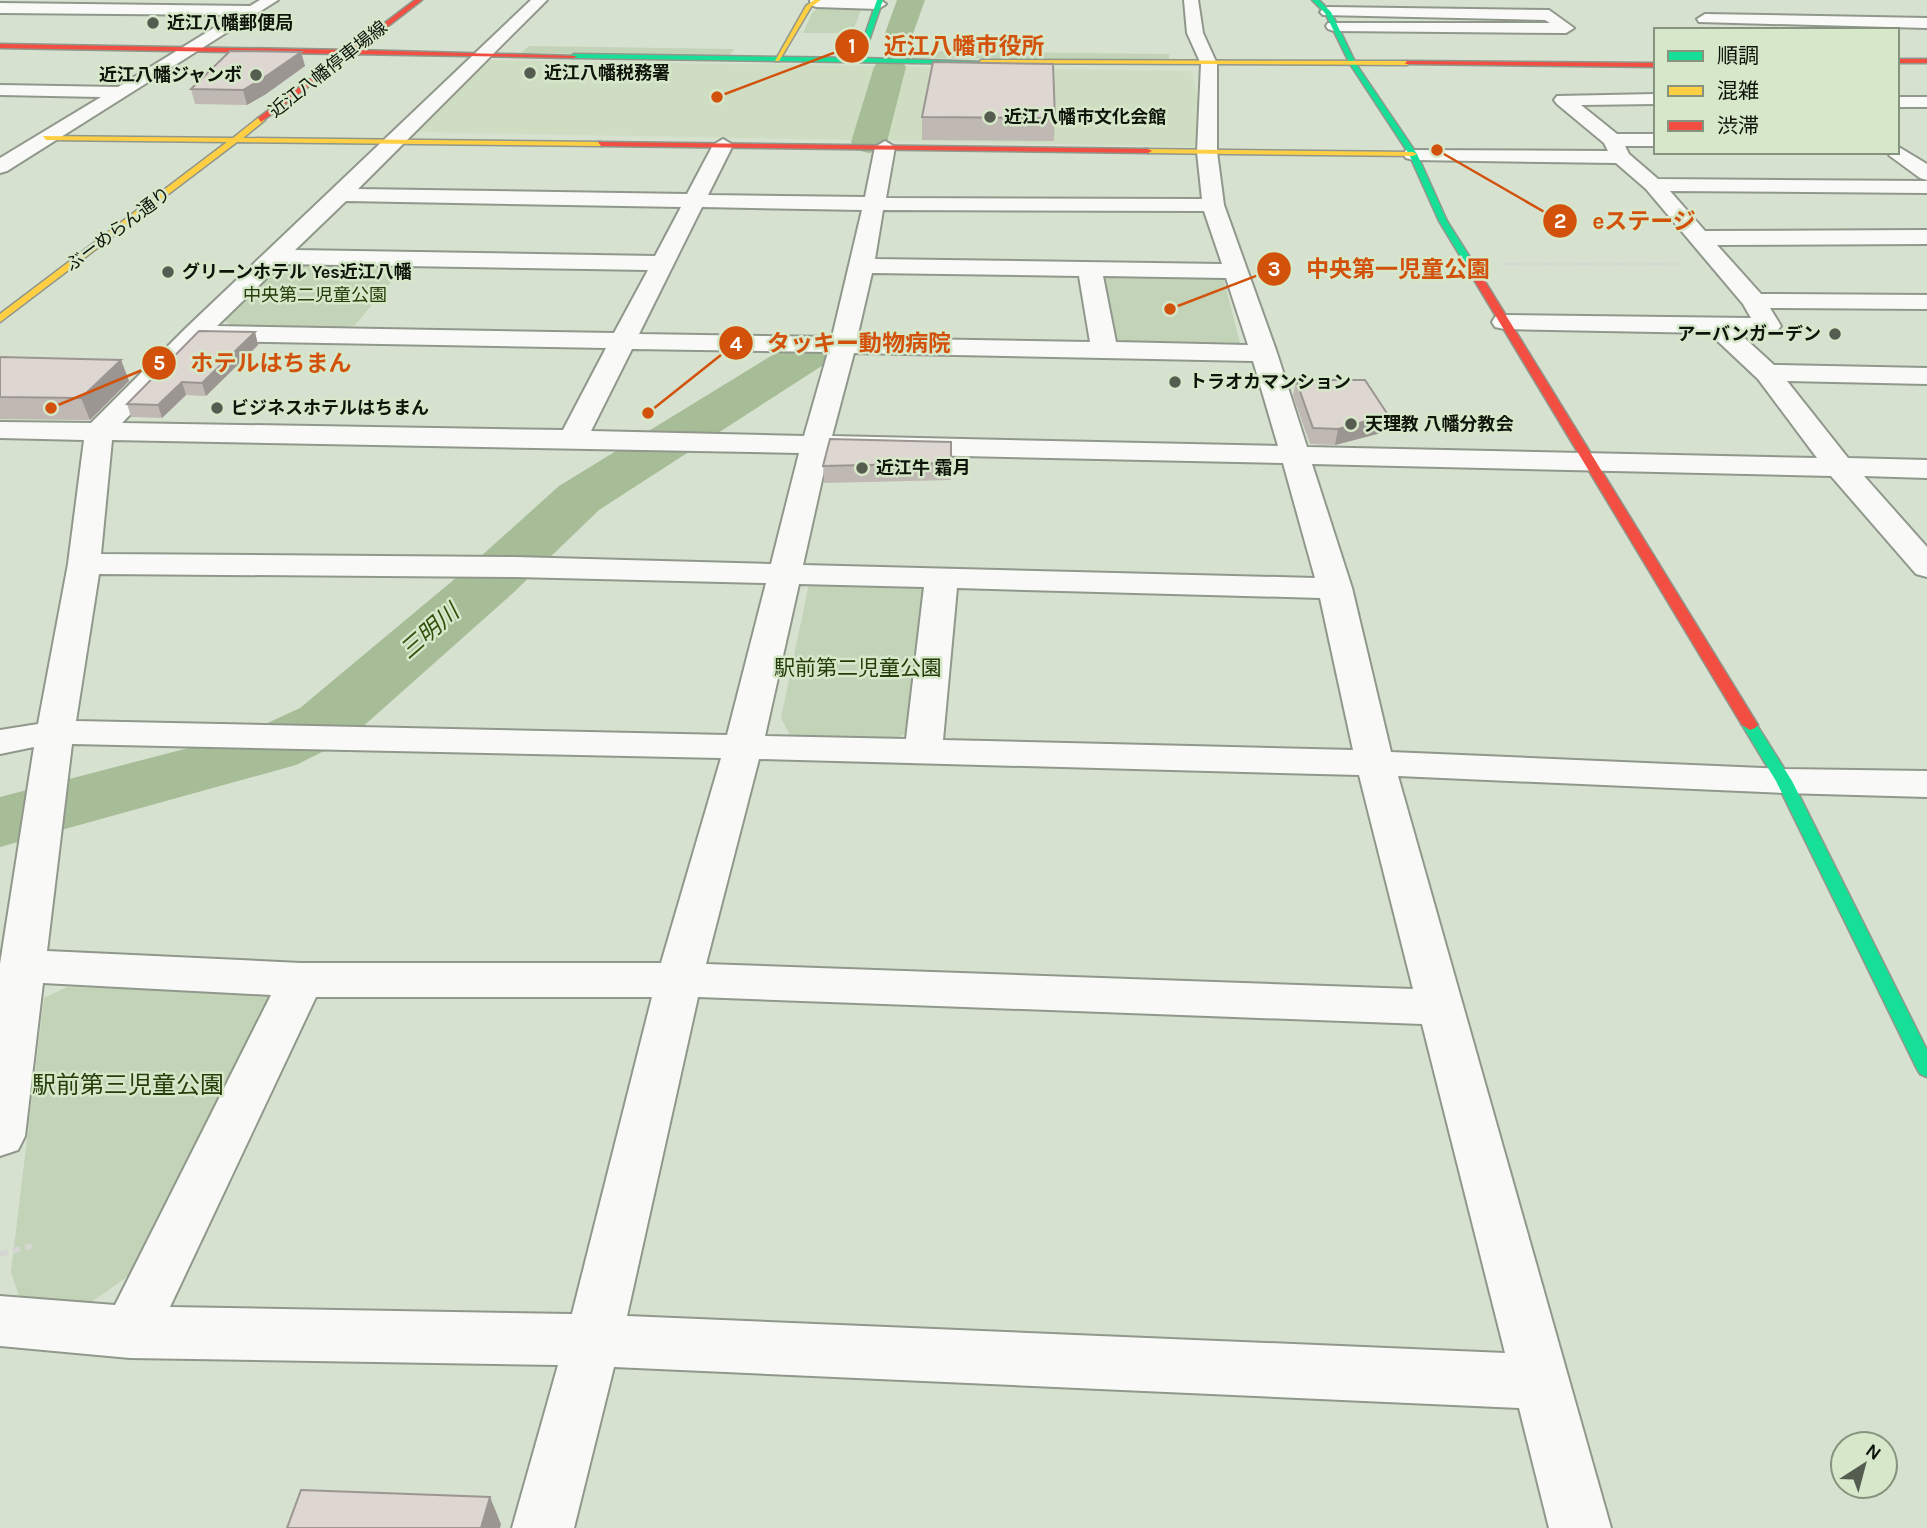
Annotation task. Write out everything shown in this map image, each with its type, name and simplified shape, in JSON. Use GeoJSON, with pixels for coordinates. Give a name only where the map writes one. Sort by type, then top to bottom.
{"type":"FeatureCollection","features":[{"type":"Feature","properties":{"kind":"street"},"geometry":{"type":"LineString","coordinates":[[0,15],[8,8],[33,0]]}},
{"type":"Feature","properties":{"kind":"street"},"geometry":{"type":"LineString","coordinates":[[0,167],[271,0]]}},
{"type":"Feature","properties":{"kind":"street","name":"近江八幡停車場線"},"geometry":{"type":"LineString","coordinates":[[238,139],[419,0]]}},
{"type":"Feature","properties":{"kind":"street"},"geometry":{"type":"LineString","coordinates":[[0,1136],[43,810],[84,564],[99,431],[195,332],[397,141],[540,0]]}},
{"type":"Feature","properties":{"kind":"street"},"geometry":{"type":"LineString","coordinates":[[1191,0],[1195,33],[1206,58],[1207,152],[1213,205],[1264,353],[1335,588],[1375,764],[1543,1382],[1580,1528]]}},
{"type":"Feature","properties":{"kind":"street"},"geometry":{"type":"LineString","coordinates":[[1315,0],[1331,19],[1351,60],[1413,154],[1443,221],[1784,781],[1927,1069]]}},
{"type":"Feature","properties":{"kind":"street"},"geometry":{"type":"LineString","coordinates":[[780,53],[809,6],[817,1],[877,1],[861,54]]}},
{"type":"Feature","properties":{"kind":"street"},"geometry":{"type":"LineString","coordinates":[[1689,6],[1717,28]]}},
{"type":"Feature","properties":{"kind":"street"},"geometry":{"type":"LineString","coordinates":[[1909,6],[1927,17]]}},
{"type":"Feature","properties":{"kind":"street"},"geometry":{"type":"LineString","coordinates":[[8,8],[253,11]]}},
{"type":"Feature","properties":{"kind":"street"},"geometry":{"type":"LineString","coordinates":[[1549,15],[1566,28],[1331,19],[1549,15]]}},
{"type":"Feature","properties":{"kind":"street"},"geometry":{"type":"LineString","coordinates":[[1705,19],[1927,23]]}},
{"type":"Feature","properties":{"kind":"street"},"geometry":{"type":"LineString","coordinates":[[0,40],[197,46]]}},
{"type":"Feature","properties":{"kind":"street"},"geometry":{"type":"LineString","coordinates":[[0,46],[355,47],[1654,65]]}},
{"type":"Feature","properties":{"kind":"street"},"geometry":{"type":"LineString","coordinates":[[1351,60],[1654,58]]}},
{"type":"Feature","properties":{"kind":"street"},"geometry":{"type":"LineString","coordinates":[[1899,61],[1927,61]]}},
{"type":"Feature","properties":{"kind":"street"},"geometry":{"type":"LineString","coordinates":[[1899,67],[1927,67]]}},
{"type":"Feature","properties":{"kind":"street"},"geometry":{"type":"LineString","coordinates":[[0,90],[120,92]]}},
{"type":"Feature","properties":{"kind":"street"},"geometry":{"type":"LineString","coordinates":[[1504,323],[1768,326],[1754,301],[1653,185],[1563,100],[1654,99]]}},
{"type":"Feature","properties":{"kind":"street"},"geometry":{"type":"LineString","coordinates":[[1899,102],[1927,102]]}},
{"type":"Feature","properties":{"kind":"street"},"geometry":{"type":"LineString","coordinates":[[12,137],[1413,154],[1616,149],[1654,140]]}},
{"type":"Feature","properties":{"kind":"street","name":"ぶーめらん通り"},"geometry":{"type":"LineString","coordinates":[[0,319],[238,139]]}},
{"type":"Feature","properties":{"kind":"street"},"geometry":{"type":"LineString","coordinates":[[573,439],[723,145]]}},
{"type":"Feature","properties":{"kind":"street"},"geometry":{"type":"LineString","coordinates":[[543,1528],[593,1340],[680,980],[743,748],[783,574],[862,266],[886,147]]}},
{"type":"Feature","properties":{"kind":"street"},"geometry":{"type":"LineString","coordinates":[[1899,153],[1927,174]]}},
{"type":"Feature","properties":{"kind":"street"},"geometry":{"type":"LineString","coordinates":[[1653,185],[1927,187]]}},
{"type":"Feature","properties":{"kind":"street"},"geometry":{"type":"LineString","coordinates":[[337,195],[876,204],[1213,205]]}},
{"type":"Feature","properties":{"kind":"street"},"geometry":{"type":"LineString","coordinates":[[1699,238],[1927,237]]}},
{"type":"Feature","properties":{"kind":"street"},"geometry":{"type":"LineString","coordinates":[[273,257],[661,263]]}},
{"type":"Feature","properties":{"kind":"street"},"geometry":{"type":"LineString","coordinates":[[862,266],[1234,271]]}},
{"type":"Feature","properties":{"kind":"street"},"geometry":{"type":"LineString","coordinates":[[1090,270],[1104,349]]}},
{"type":"Feature","properties":{"kind":"street"},"geometry":{"type":"LineString","coordinates":[[1754,301],[1927,302]]}},
{"type":"Feature","properties":{"kind":"street"},"geometry":{"type":"LineString","coordinates":[[1715,324],[1767,373],[1840,468],[1927,567]]}},
{"type":"Feature","properties":{"kind":"street"},"geometry":{"type":"LineString","coordinates":[[195,332],[1264,353]]}},
{"type":"Feature","properties":{"kind":"street"},"geometry":{"type":"LineString","coordinates":[[1767,373],[1927,376]]}},
{"type":"Feature","properties":{"kind":"street"},"geometry":{"type":"LineString","coordinates":[[0,430],[573,439],[1927,469]]}},
{"type":"Feature","properties":{"kind":"street"},"geometry":{"type":"LineString","coordinates":[[84,564],[504,567],[1335,588]]}},
{"type":"Feature","properties":{"kind":"street"},"geometry":{"type":"LineString","coordinates":[[923,752],[942,579]]}},
{"type":"Feature","properties":{"kind":"street"},"geometry":{"type":"LineString","coordinates":[[0,743],[55,732],[298,735],[1375,764],[1784,781],[1927,784]]}},
{"type":"Feature","properties":{"kind":"street"},"geometry":{"type":"LineString","coordinates":[[21,966],[301,979],[680,980],[1442,1007]]}},
{"type":"Feature","properties":{"kind":"street"},"geometry":{"type":"LineString","coordinates":[[130,1332],[301,979]]}},
{"type":"Feature","properties":{"kind":"street"},"geometry":{"type":"LineString","coordinates":[[0,1321],[130,1332],[593,1340],[1543,1382]]}},
{"type":"Feature","properties":{"kind":"path"},"geometry":{"type":"LineString","coordinates":[[0,1254],[32,1246]]}},
{"type":"Feature","properties":{"kind":"shaded area"},"geometry":{"type":"Polygon","coordinates":[[[481,60],[1191,71],[1212,147],[411,132],[481,60]]]}},
{"type":"Feature","properties":{"kind":"green space"},"geometry":{"type":"Polygon","coordinates":[[[821,6],[857,7],[861,10],[852,33],[803,33],[812,13],[821,6]]]}},
{"type":"Feature","properties":{"kind":"green space"},"geometry":{"type":"Polygon","coordinates":[[[529,46],[734,49],[729,56],[521,53],[529,46]]]}},
{"type":"Feature","properties":{"kind":"green space"},"geometry":{"type":"Polygon","coordinates":[[[912,51],[1169,54],[1169,61],[910,58],[912,51]]]}},
{"type":"Feature","properties":{"kind":"green space","name":"中央第二児童公園"},"geometry":{"type":"Polygon","coordinates":[[[297,261],[405,266],[355,325],[342,329],[232,326],[225,321],[281,265],[297,261]]]}},
{"type":"Feature","properties":{"kind":"green space"},"geometry":{"type":"Polygon","coordinates":[[[1102,275],[1223,276],[1240,343],[1117,341],[1102,275]]]}},
{"type":"Feature","properties":{"kind":"green space","name":"駅前第二児童公園"},"geometry":{"type":"Polygon","coordinates":[[[809,584],[915,584],[932,591],[916,728],[897,738],[790,735],[781,718],[809,584]]]}},
{"type":"Feature","properties":{"kind":"green space","name":"駅前第三児童公園"},"geometry":{"type":"Polygon","coordinates":[[[67,987],[265,992],[278,1006],[134,1272],[87,1305],[20,1299],[11,1272],[44,998],[67,987]]]}},
{"type":"Feature","properties":{"kind":"building"},"geometry":{"type":"Polygon","coordinates":[[[230,51],[301,52],[243,90],[191,89],[230,51]]]}},
{"type":"Feature","properties":{"kind":"building"},"geometry":{"type":"Polygon","coordinates":[[[933,62],[1053,64],[1055,118],[922,117],[933,62]]]}},
{"type":"Feature","properties":{"kind":"building"},"geometry":{"type":"Polygon","coordinates":[[[199,331],[255,332],[202,383],[182,382],[158,405],[127,404],[199,331]]]}},
{"type":"Feature","properties":{"kind":"building"},"geometry":{"type":"Polygon","coordinates":[[[0,357],[121,360],[81,398],[0,397],[0,357]]]}},
{"type":"Feature","properties":{"kind":"building"},"geometry":{"type":"Polygon","coordinates":[[[1296,380],[1365,380],[1388,415],[1338,429],[1313,428],[1296,380]]]}},
{"type":"Feature","properties":{"kind":"building"},"geometry":{"type":"Polygon","coordinates":[[[830,439],[951,442],[951,463],[823,466],[830,439]]]}},
{"type":"Feature","properties":{"kind":"building"},"geometry":{"type":"Polygon","coordinates":[[[301,1490],[490,1497],[481,1528],[287,1528],[301,1490]]]}},
{"type":"Feature","properties":{"kind":"waterway","name":"三明川"},"geometry":{"type":"LineString","coordinates":[[899,36],[911,0]]}},
{"type":"Feature","properties":{"kind":"waterway","name":"三明川"},"geometry":{"type":"LineString","coordinates":[[869,142],[890,67]]}},
{"type":"Feature","properties":{"kind":"waterway","name":"三明川"},"geometry":{"type":"LineString","coordinates":[[0,822],[271,749],[325,723],[491,580],[579,498],[814,350]]}},
{"type":"Feature","properties":{"kind":"traffic: fast"},"geometry":{"type":"LineString","coordinates":[[859,61],[880,0]]}},
{"type":"Feature","properties":{"kind":"traffic: fast"},"geometry":{"type":"LineString","coordinates":[[1315,0],[1328,12],[1353,64],[1413,154],[1443,221],[1473,270]]}},
{"type":"Feature","properties":{"kind":"traffic: fast"},"geometry":{"type":"LineString","coordinates":[[574,56],[981,62]]}},
{"type":"Feature","properties":{"kind":"traffic: fast"},"geometry":{"type":"LineString","coordinates":[[1750,725],[1784,781],[1927,1069]]}},
{"type":"Feature","properties":{"kind":"traffic: slow"},"geometry":{"type":"LineString","coordinates":[[777,60],[809,6],[818,0]]}},
{"type":"Feature","properties":{"kind":"traffic: slow"},"geometry":{"type":"LineString","coordinates":[[981,62],[1407,63]]}},
{"type":"Feature","properties":{"kind":"traffic: slow"},"geometry":{"type":"LineString","coordinates":[[0,319],[261,120]]}},
{"type":"Feature","properties":{"kind":"traffic: slow"},"geometry":{"type":"LineString","coordinates":[[46,138],[601,144]]}},
{"type":"Feature","properties":{"kind":"traffic: slow"},"geometry":{"type":"LineString","coordinates":[[1148,151],[1413,154]]}},
{"type":"Feature","properties":{"kind":"traffic: jam"},"geometry":{"type":"LineString","coordinates":[[261,120],[419,0]]}},
{"type":"Feature","properties":{"kind":"traffic: jam"},"geometry":{"type":"LineString","coordinates":[[0,46],[574,56]]}},
{"type":"Feature","properties":{"kind":"traffic: jam"},"geometry":{"type":"LineString","coordinates":[[1899,61],[1927,61]]}},
{"type":"Feature","properties":{"kind":"traffic: jam"},"geometry":{"type":"LineString","coordinates":[[1407,63],[1654,65]]}},
{"type":"Feature","properties":{"kind":"traffic: jam"},"geometry":{"type":"LineString","coordinates":[[601,144],[1148,151]]}},
{"type":"Feature","properties":{"kind":"traffic: jam"},"geometry":{"type":"LineString","coordinates":[[1473,270],[1750,725]]}},
{"type":"Feature","properties":{"kind":"place","name":"近江八幡郵便局"},"geometry":{"type":"Point","coordinates":[153,23]}},
{"type":"Feature","properties":{"kind":"place","name":"近江八幡税務署"},"geometry":{"type":"Point","coordinates":[530,73]}},
{"type":"Feature","properties":{"kind":"place","name":"近江八幡ジャンボ"},"geometry":{"type":"Point","coordinates":[256,75]}},
{"type":"Feature","properties":{"kind":"place","name":"近江八幡市役所"},"geometry":{"type":"Point","coordinates":[717,97]}},
{"type":"Feature","properties":{"kind":"place","name":"近江八幡市文化会館"},"geometry":{"type":"Point","coordinates":[990,117]}},
{"type":"Feature","properties":{"kind":"place","name":"eステージ"},"geometry":{"type":"Point","coordinates":[1437,150]}},
{"type":"Feature","properties":{"kind":"place","name":"グリーンホテル Yes近江八幡"},"geometry":{"type":"Point","coordinates":[168,272]}},
{"type":"Feature","properties":{"kind":"place","name":"中央第一児童公園"},"geometry":{"type":"Point","coordinates":[1170,309]}},
{"type":"Feature","properties":{"kind":"place","name":"アーバンガーデン"},"geometry":{"type":"Point","coordinates":[1835,334]}},
{"type":"Feature","properties":{"kind":"place","name":"トラオカマンション"},"geometry":{"type":"Point","coordinates":[1175,382]}},
{"type":"Feature","properties":{"kind":"place","name":"ホテルはちまん"},"geometry":{"type":"Point","coordinates":[51,408]}},
{"type":"Feature","properties":{"kind":"place","name":"ビジネスホテルはちまん"},"geometry":{"type":"Point","coordinates":[217,408]}},
{"type":"Feature","properties":{"kind":"place","name":"タッキー動物病院"},"geometry":{"type":"Point","coordinates":[648,413]}},
{"type":"Feature","properties":{"kind":"place","name":"天理教 八幡分教会"},"geometry":{"type":"Point","coordinates":[1351,424]}},
{"type":"Feature","properties":{"kind":"place","name":"近江牛 霜月"},"geometry":{"type":"Point","coordinates":[862,468]}}]}
